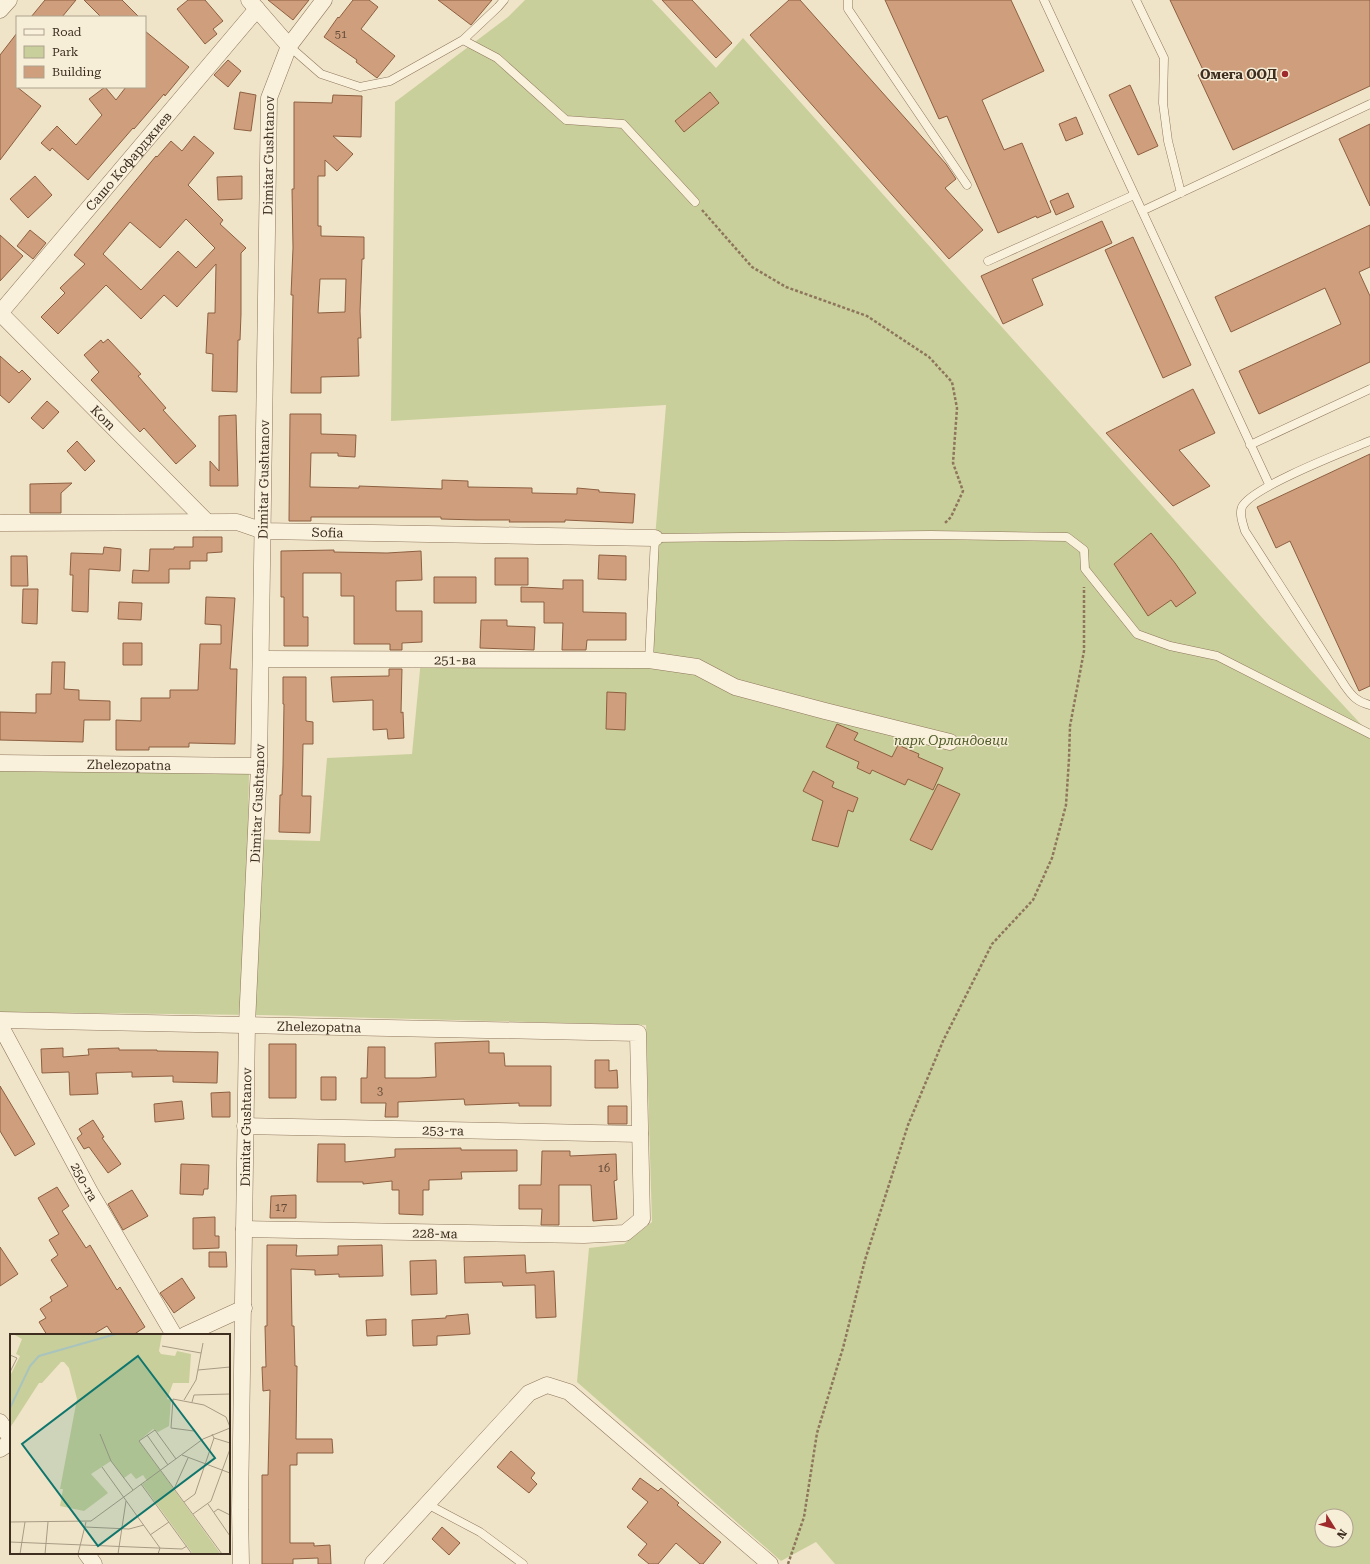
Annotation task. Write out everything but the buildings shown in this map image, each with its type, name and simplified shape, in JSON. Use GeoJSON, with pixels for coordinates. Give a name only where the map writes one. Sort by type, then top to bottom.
{"type":"FeatureCollection","features":[{"type":"Feature","properties":{"kind":"street"},"geometry":{"type":"LineString","coordinates":[[0,10],[8,0]]}},
{"type":"Feature","properties":{"kind":"street","name":"Dimitar Gushtanov"},"geometry":{"type":"LineString","coordinates":[[241,1564],[240,1510],[244,1308],[245,1126],[247,1024],[258,766],[269,98],[289,46],[324,0]]}},
{"type":"Feature","properties":{"kind":"street"},"geometry":{"type":"LineString","coordinates":[[253,4],[289,46]]}},
{"type":"Feature","properties":{"kind":"street","name":"Сашо Кофарджиев"},"geometry":{"type":"LineString","coordinates":[[0,313],[253,4]]}},
{"type":"Feature","properties":{"kind":"street","name":"Kom"},"geometry":{"type":"LineString","coordinates":[[0,313],[207,522]]}},
{"type":"Feature","properties":{"kind":"street","name":"Sofia"},"geometry":{"type":"LineString","coordinates":[[0,523],[237,522],[263,531],[655,538]]}},
{"type":"Feature","properties":{"kind":"street","name":"251-ва"},"geometry":{"type":"LineString","coordinates":[[260,659],[649,660],[697,667],[735,687],[950,742]]}},
{"type":"Feature","properties":{"kind":"street","name":"Zhelezopatna"},"geometry":{"type":"LineString","coordinates":[[0,763],[258,766]]}},
{"type":"Feature","properties":{"kind":"street","name":"Zhelezopatna"},"geometry":{"type":"LineString","coordinates":[[0,1020],[638,1033],[640,1134]]}},
{"type":"Feature","properties":{"kind":"street","name":"250-та"},"geometry":{"type":"LineString","coordinates":[[0,1025],[90,1192],[173,1334]]}},
{"type":"Feature","properties":{"kind":"street","name":"253-та"},"geometry":{"type":"LineString","coordinates":[[245,1126],[640,1134]]}},
{"type":"Feature","properties":{"kind":"street","name":"228-ма"},"geometry":{"type":"LineString","coordinates":[[244,1229],[584,1235],[625,1233],[642,1219],[640,1134]]}},
{"type":"Feature","properties":{"kind":"street"},"geometry":{"type":"LineString","coordinates":[[187,1334],[244,1308]]}},
{"type":"Feature","properties":{"kind":"street"},"geometry":{"type":"LineString","coordinates":[[373,1563],[529,1393],[547,1385],[569,1392],[770,1564]]}},
{"type":"Feature","properties":{"kind":"street"},"geometry":{"type":"LineString","coordinates":[[0,1422],[10,1437]]}},
{"type":"Feature","properties":{"kind":"street"},"geometry":{"type":"LineString","coordinates":[[0,1449],[10,1443]]}},
{"type":"Feature","properties":{"kind":"street"},"geometry":{"type":"LineString","coordinates":[[87,1554],[94,1564]]}},
{"type":"Feature","properties":{"kind":"lane"},"geometry":{"type":"LineString","coordinates":[[289,46],[321,74],[360,87],[390,81],[463,40],[504,0]]}},
{"type":"Feature","properties":{"kind":"lane"},"geometry":{"type":"LineString","coordinates":[[848,0],[848,9],[967,185]]}},
{"type":"Feature","properties":{"kind":"lane"},"geometry":{"type":"LineString","coordinates":[[1044,0],[1269,484]]}},
{"type":"Feature","properties":{"kind":"lane"},"geometry":{"type":"LineString","coordinates":[[1136,0],[1164,58],[1163,103],[1168,141],[1181,193]]}},
{"type":"Feature","properties":{"kind":"lane"},"geometry":{"type":"LineString","coordinates":[[463,40],[496,58],[566,120],[623,124],[695,202]]}},
{"type":"Feature","properties":{"kind":"lane"},"geometry":{"type":"LineString","coordinates":[[1142,211],[1370,104]]}},
{"type":"Feature","properties":{"kind":"lane"},"geometry":{"type":"LineString","coordinates":[[988,261],[1134,195]]}},
{"type":"Feature","properties":{"kind":"lane"},"geometry":{"type":"LineString","coordinates":[[1250,445],[1370,389]]}},
{"type":"Feature","properties":{"kind":"lane"},"geometry":{"type":"LineString","coordinates":[[1370,441],[1269,484],[1247,499],[1242,508],[1242,518],[1245,531],[1353,698],[1370,705]]}},
{"type":"Feature","properties":{"kind":"lane"},"geometry":{"type":"LineString","coordinates":[[649,660],[655,538],[931,535],[1067,537],[1084,550],[1085,569],[1137,634],[1170,646],[1217,656],[1370,734]]}},
{"type":"Feature","properties":{"kind":"lane"},"geometry":{"type":"LineString","coordinates":[[428,1504],[480,1532],[523,1564]]}},
{"type":"Feature","properties":{"kind":"path"},"geometry":{"type":"LineString","coordinates":[[695,202],[752,267],[786,287],[867,316],[929,357],[952,382],[957,408],[953,463],[963,491],[951,517],[931,535]]}},
{"type":"Feature","properties":{"kind":"path"},"geometry":{"type":"LineString","coordinates":[[788,1564],[804,1517],[817,1433],[843,1348],[865,1260],[908,1125],[943,1041],[992,944],[1033,900],[1052,858],[1066,805],[1070,726],[1084,652],[1085,569]]}},
{"type":"Feature","properties":{"kind":"green space","name":"парк Орландовци"},"geometry":{"type":"Polygon","coordinates":[[[525,0],[652,0],[716,68],[743,38],[1266,622],[1370,734],[1370,1564],[835,1564],[816,1542],[781,1561],[577,1382],[589,1248],[624,1244],[652,1222],[646,1025],[262,1015],[0,1012],[0,770],[249,773],[248,839],[320,841],[327,758],[412,754],[421,659],[649,660],[655,538],[666,405],[391,421],[395,102],[508,17],[525,0]]]}},
{"type":"Feature","properties":{"kind":"place","name":"Омега ООД"},"geometry":{"type":"Point","coordinates":[1285,74]}}]}
